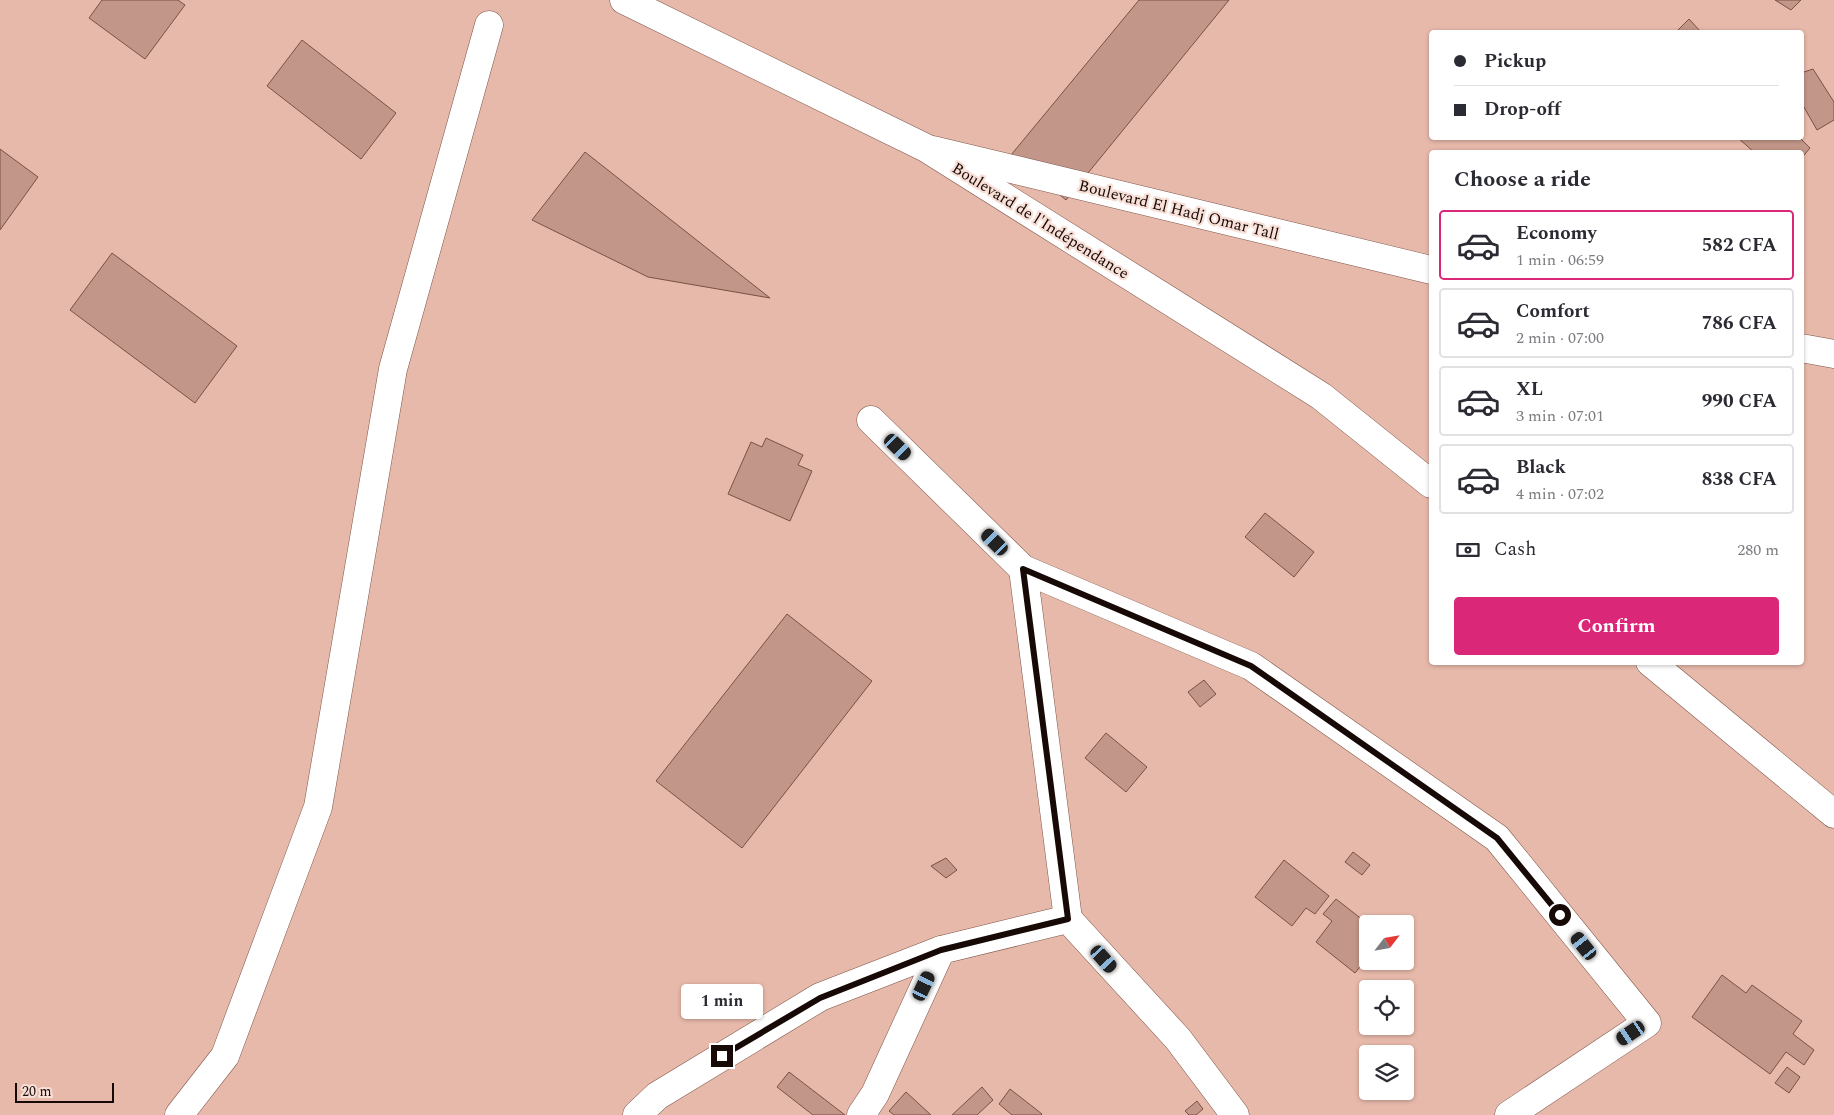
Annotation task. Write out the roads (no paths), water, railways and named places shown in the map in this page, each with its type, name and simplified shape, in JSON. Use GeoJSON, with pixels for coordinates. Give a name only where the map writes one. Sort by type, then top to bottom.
{"type":"FeatureCollection","features":[{"type":"Feature","properties":{"kind":"main road","name":"Boulevard de l'Indépendance"},"geometry":{"type":"LineString","coordinates":[[624,0],[926,148],[1321,396],[1429,482]]}},
{"type":"Feature","properties":{"kind":"main road"},"geometry":{"type":"LineString","coordinates":[[179,1115],[225,1056],[318,807],[393,369],[489,25]]}},
{"type":"Feature","properties":{"kind":"main road","name":"Boulevard El Hadj Omar Tall"},"geometry":{"type":"LineString","coordinates":[[926,148],[1429,270]]}},
{"type":"Feature","properties":{"kind":"main road"},"geometry":{"type":"LineString","coordinates":[[1804,349],[1834,354]]}},
{"type":"Feature","properties":{"kind":"main road"},"geometry":{"type":"LineString","coordinates":[[871,420],[1023,569],[1251,666],[1497,838],[1647,1023],[1509,1115]]}},
{"type":"Feature","properties":{"kind":"main road"},"geometry":{"type":"LineString","coordinates":[[1023,569],[1068,919],[1178,1039],[1235,1115]]}},
{"type":"Feature","properties":{"kind":"main road"},"geometry":{"type":"LineString","coordinates":[[1654,665],[1834,814]]}},
{"type":"Feature","properties":{"kind":"main road"},"geometry":{"type":"LineString","coordinates":[[637,1115],[657,1096],[820,998],[941,950],[1068,919]]}},
{"type":"Feature","properties":{"kind":"main road"},"geometry":{"type":"LineString","coordinates":[[861,1115],[875,1094],[941,950]]}}]}
